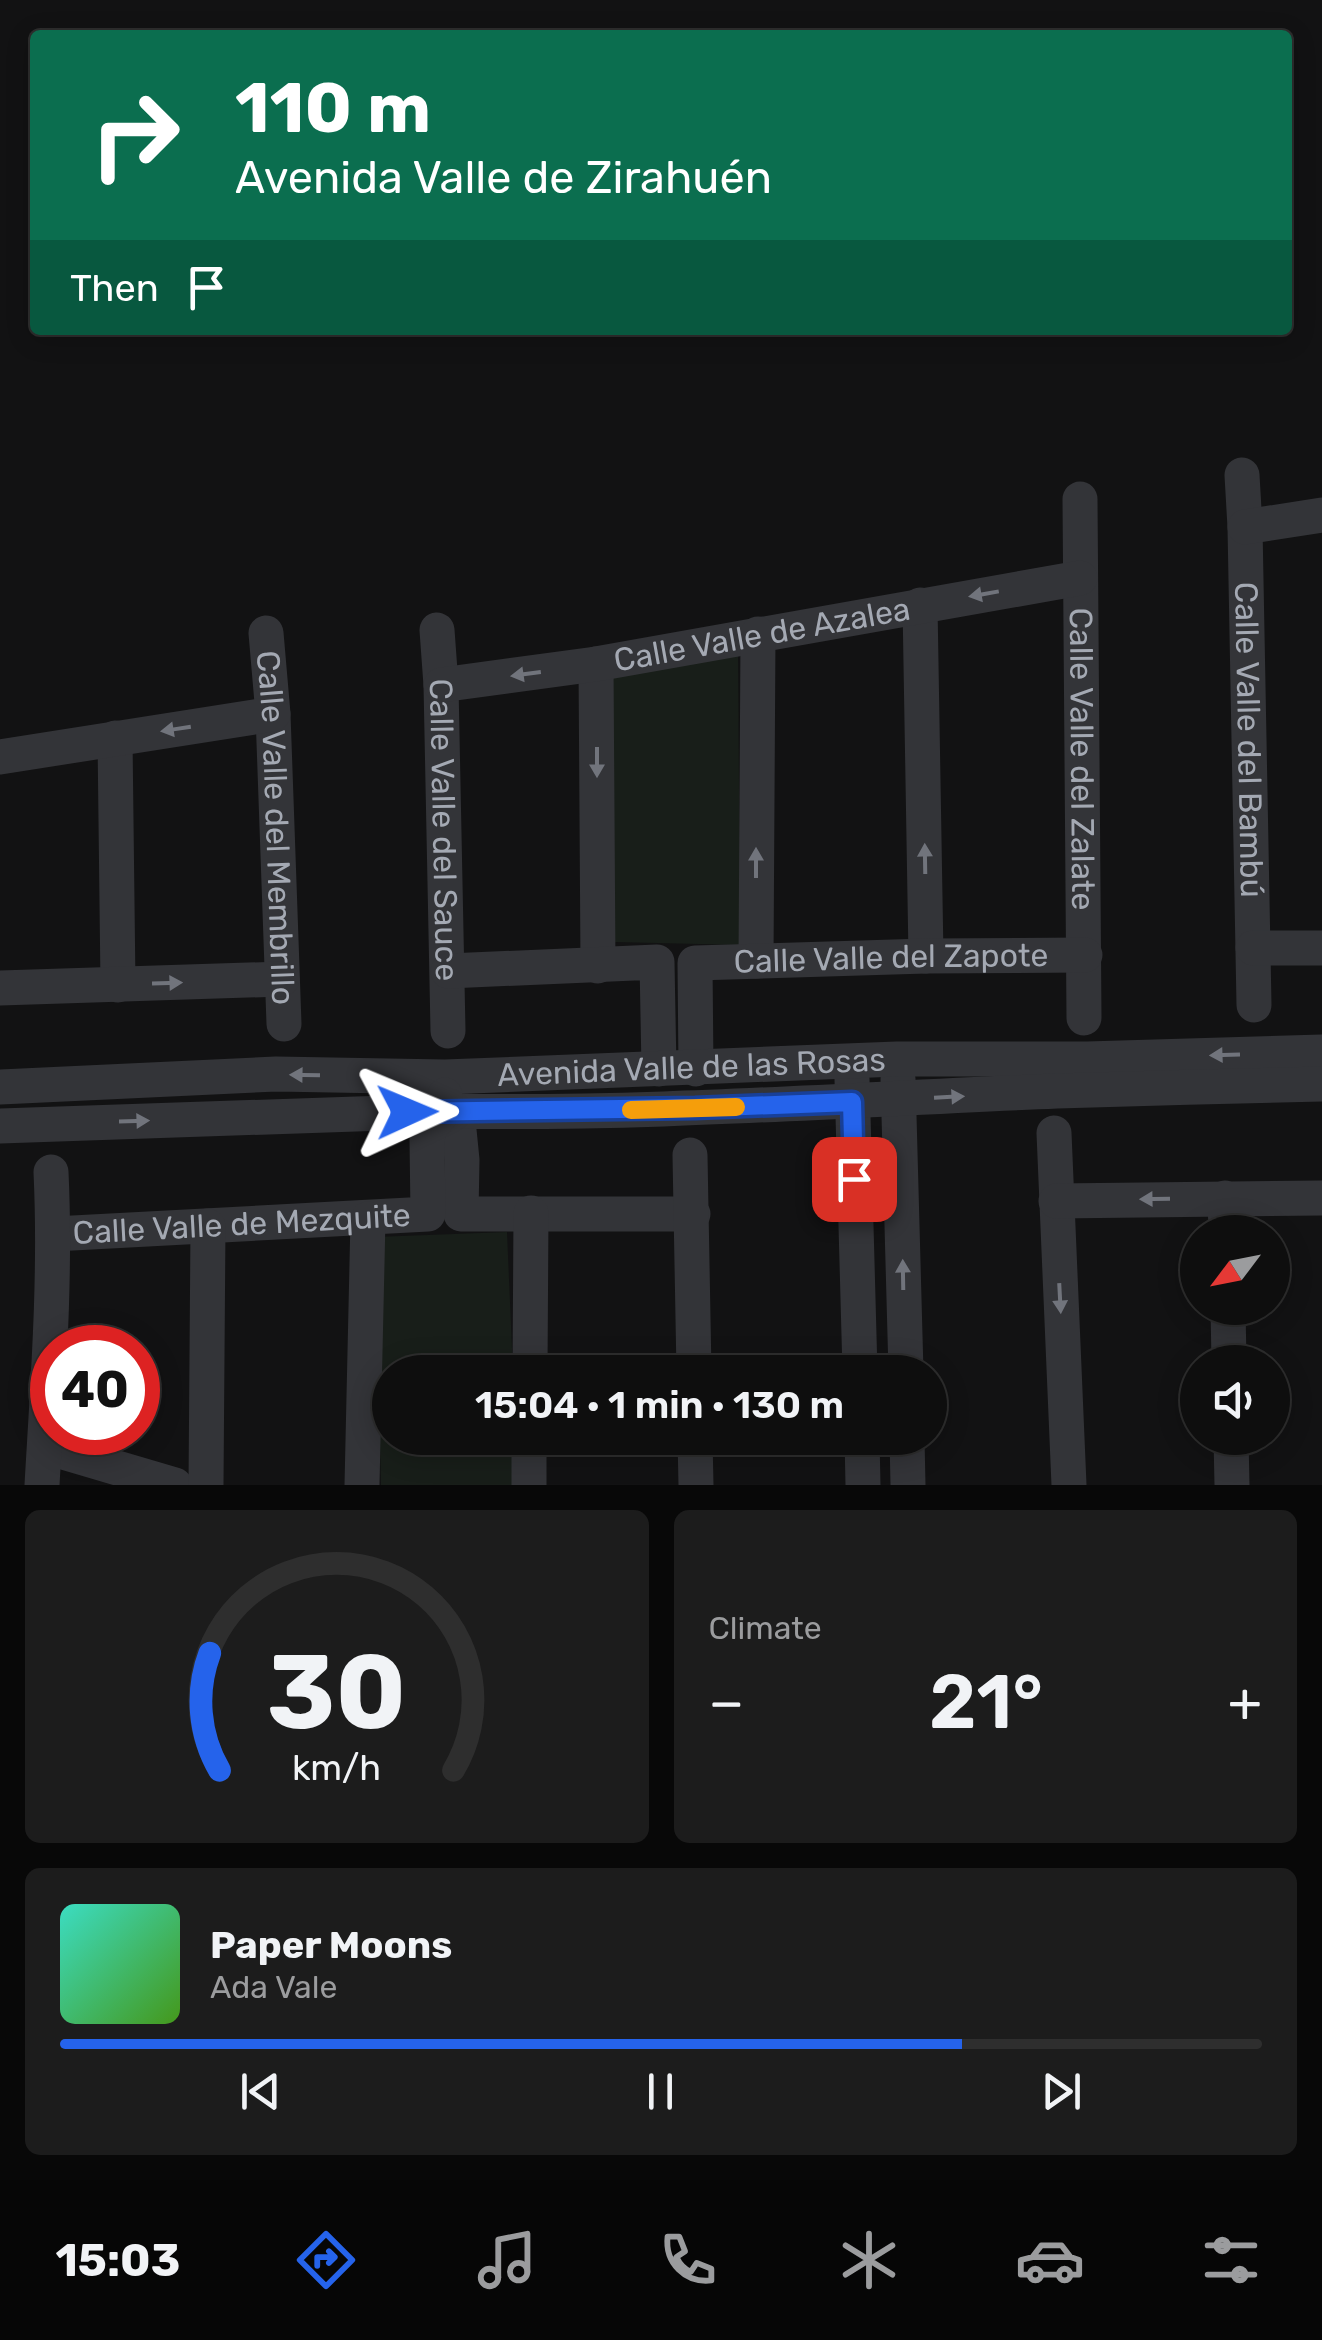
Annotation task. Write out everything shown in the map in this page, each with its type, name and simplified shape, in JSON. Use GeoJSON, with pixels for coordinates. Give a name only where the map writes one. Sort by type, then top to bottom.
{"type":"FeatureCollection","features":[{"type":"Feature","properties":{"kind":"street","name":"Calle Valle del Bambú"},"geometry":{"type":"LineString","coordinates":[[1242,475],[1254,1005]]}},
{"type":"Feature","properties":{"kind":"street","name":"Calle Valle del Zalate"},"geometry":{"type":"LineString","coordinates":[[1080,499],[1084,1018]]}},
{"type":"Feature","properties":{"kind":"street"},"geometry":{"type":"LineString","coordinates":[[1246,526],[1322,515]]}},
{"type":"Feature","properties":{"kind":"street","name":"Calle Valle de Azalea"},"geometry":{"type":"LineString","coordinates":[[441,685],[596,664],[1080,578]]}},
{"type":"Feature","properties":{"kind":"street"},"geometry":{"type":"LineString","coordinates":[[920,605],[926,956]]}},
{"type":"Feature","properties":{"kind":"street","name":"Calle Valle del Sauce"},"geometry":{"type":"LineString","coordinates":[[437,630],[448,1031]]}},
{"type":"Feature","properties":{"kind":"street","name":"Calle Valle del Membrillo"},"geometry":{"type":"LineString","coordinates":[[266,633],[284,1024]]}},
{"type":"Feature","properties":{"kind":"street"},"geometry":{"type":"LineString","coordinates":[[756,961],[758,634]]}},
{"type":"Feature","properties":{"kind":"street"},"geometry":{"type":"LineString","coordinates":[[596,664],[598,966]]}},
{"type":"Feature","properties":{"kind":"street"},"geometry":{"type":"LineString","coordinates":[[0,757],[272,714]]}},
{"type":"Feature","properties":{"kind":"street"},"geometry":{"type":"LineString","coordinates":[[115,738],[118,985]]}},
{"type":"Feature","properties":{"kind":"street"},"geometry":{"type":"LineString","coordinates":[[1253,948],[1322,948]]}},
{"type":"Feature","properties":{"kind":"street","name":"Calle Valle del Zapote"},"geometry":{"type":"LineString","coordinates":[[696,1068],[696,963],[1085,955]]}},
{"type":"Feature","properties":{"kind":"street"},"geometry":{"type":"LineString","coordinates":[[448,971],[657,962],[659,1069]]}},
{"type":"Feature","properties":{"kind":"street"},"geometry":{"type":"LineString","coordinates":[[0,988],[282,979]]}},
{"type":"Feature","properties":{"kind":"street","name":"Avenida Valle de las Rosas"},"geometry":{"type":"LineString","coordinates":[[0,1126],[445,1094],[659,1069],[897,1059],[1087,1059],[1322,1052]]}},
{"type":"Feature","properties":{"kind":"street"},"geometry":{"type":"LineString","coordinates":[[897,1059],[906,1355]]}},
{"type":"Feature","properties":{"kind":"street"},"geometry":{"type":"LineString","coordinates":[[851,1062],[859,1355]]}},
{"type":"Feature","properties":{"kind":"street","name":"Avenida Valle de las Rosas"},"geometry":{"type":"LineString","coordinates":[[0,1087],[276,1074],[445,1094],[504,1112],[1322,1084]]}},
{"type":"Feature","properties":{"kind":"street"},"geometry":{"type":"LineString","coordinates":[[444,1214],[462,1160],[459,1130],[445,1094]]}},
{"type":"Feature","properties":{"kind":"street"},"geometry":{"type":"LineString","coordinates":[[1054,1133],[1069,1485]]}},
{"type":"Feature","properties":{"kind":"street"},"geometry":{"type":"LineString","coordinates":[[690,1154],[694,1355]]}},
{"type":"Feature","properties":{"kind":"street"},"geometry":{"type":"LineString","coordinates":[[51,1172],[54,1234],[51,1325]]}},
{"type":"Feature","properties":{"kind":"street"},"geometry":{"type":"LineString","coordinates":[[1056,1201],[1225,1215],[1322,1198]]}},
{"type":"Feature","properties":{"kind":"street"},"geometry":{"type":"LineString","coordinates":[[530,1355],[531,1213]]}},
{"type":"Feature","properties":{"kind":"street","name":"Calle Valle de Mezquite"},"geometry":{"type":"LineString","coordinates":[[54,1234],[444,1214],[693,1214]]}},
{"type":"Feature","properties":{"kind":"street"},"geometry":{"type":"LineString","coordinates":[[362,1485],[368,1219]]}},
{"type":"Feature","properties":{"kind":"street"},"geometry":{"type":"LineString","coordinates":[[206,1485],[208,1226]]}},
{"type":"Feature","properties":{"kind":"street"},"geometry":{"type":"LineString","coordinates":[[42,1485],[45,1455]]}},
{"type":"Feature","properties":{"kind":"street"},"geometry":{"type":"LineString","coordinates":[[73,1455],[175,1485]]}},
{"type":"Feature","properties":{"kind":"street"},"geometry":{"type":"LineString","coordinates":[[529,1455],[529,1485]]}},
{"type":"Feature","properties":{"kind":"street"},"geometry":{"type":"LineString","coordinates":[[695,1455],[696,1485]]}},
{"type":"Feature","properties":{"kind":"street"},"geometry":{"type":"LineString","coordinates":[[862,1455],[863,1485]]}},
{"type":"Feature","properties":{"kind":"street"},"geometry":{"type":"LineString","coordinates":[[907,1455],[908,1485]]}},
{"type":"Feature","properties":{"kind":"street"},"geometry":{"type":"LineString","coordinates":[[1231,1455],[1232,1485]]}},
{"type":"Feature","properties":{"kind":"shaded area"},"geometry":{"type":"Polygon","coordinates":[[[738,640],[740,945],[615,942],[606,675],[738,640]]]}},
{"type":"Feature","properties":{"kind":"shaded area"},"geometry":{"type":"Polygon","coordinates":[[[507,1232],[512,1355],[378,1355],[375,1237],[507,1232]]]}},
{"type":"Feature","properties":{"kind":"shaded area"},"geometry":{"type":"Polygon","coordinates":[[[380,1455],[517,1455],[519,1485],[381,1485],[380,1455]]]}},
{"type":"Feature","properties":{"kind":"slow traffic"},"geometry":{"type":"LineString","coordinates":[[631,1110],[736,1107]]}},
{"type":"Feature","properties":{"kind":"route"},"geometry":{"type":"LineString","coordinates":[[407,1112],[852,1102],[854,1179]]}}]}
